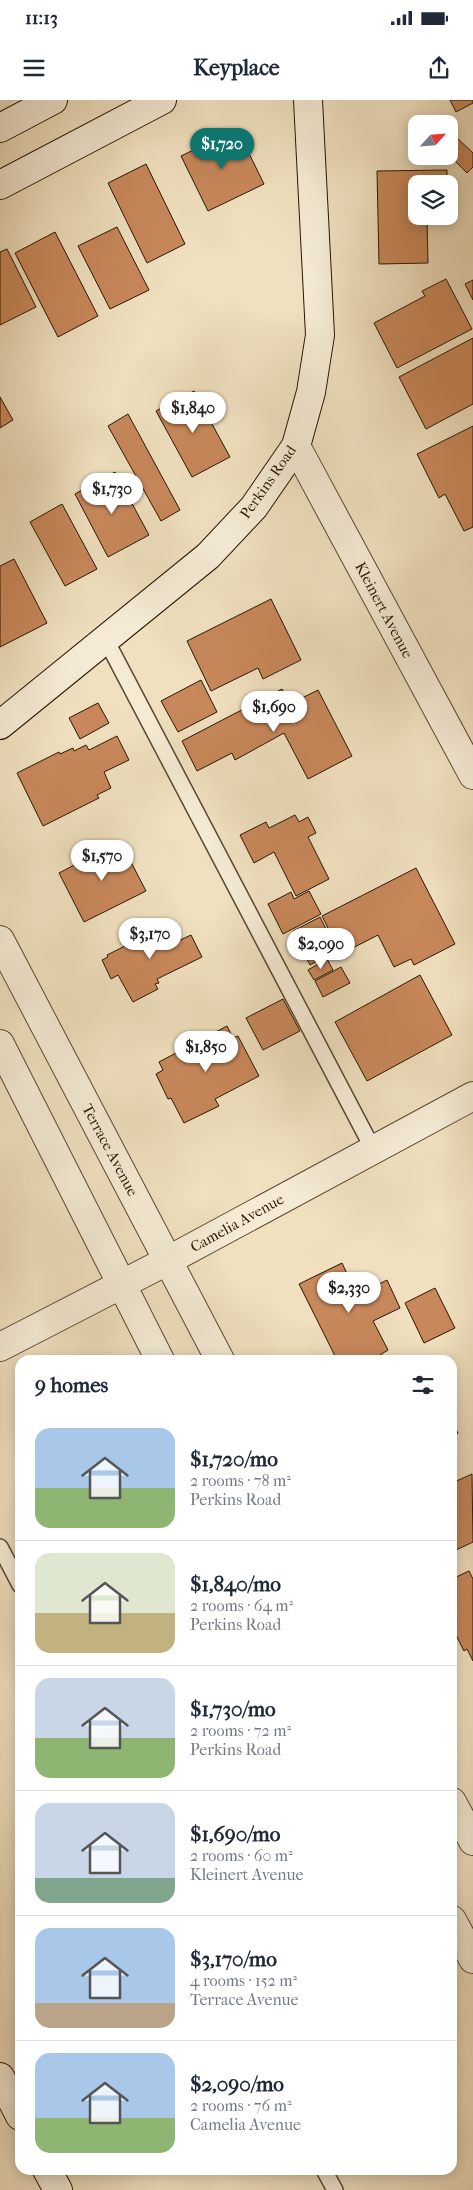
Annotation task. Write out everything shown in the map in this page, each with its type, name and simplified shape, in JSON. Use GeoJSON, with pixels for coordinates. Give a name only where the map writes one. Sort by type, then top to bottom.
{"type":"FeatureCollection","features":[{"type":"Feature","properties":{"kind":"street"},"geometry":{"type":"LineString","coordinates":[[0,128],[53,100]]}},
{"type":"Feature","properties":{"kind":"street"},"geometry":{"type":"LineString","coordinates":[[0,186],[162,100]]}},
{"type":"Feature","properties":{"kind":"street","name":"Perkins Road"},"geometry":{"type":"LineString","coordinates":[[0,725],[208,556],[254,507],[296,446],[311,392],[320,335],[308,100]]}},
{"type":"Feature","properties":{"kind":"street","name":"Kleinert Avenue"},"geometry":{"type":"LineString","coordinates":[[296,446],[473,775]]}},
{"type":"Feature","properties":{"kind":"street","name":"Terrace Avenue"},"geometry":{"type":"LineString","coordinates":[[0,940],[217,1355]]}},
{"type":"Feature","properties":{"kind":"street"},"geometry":{"type":"LineString","coordinates":[[0,1044],[120,1285],[157,1355]]}},
{"type":"Feature","properties":{"kind":"street","name":"Camelia Avenue"},"geometry":{"type":"LineString","coordinates":[[0,1347],[167,1261],[473,1096]]}},
{"type":"Feature","properties":{"kind":"street"},"geometry":{"type":"LineString","coordinates":[[457,1811],[473,1840]]}},
{"type":"Feature","properties":{"kind":"street"},"geometry":{"type":"LineString","coordinates":[[457,1930],[473,1960]]}},
{"type":"Feature","properties":{"kind":"street"},"geometry":{"type":"LineString","coordinates":[[0,2077],[15,2106]]}},
{"type":"Feature","properties":{"kind":"street"},"geometry":{"type":"LineString","coordinates":[[50,2175],[58,2190]]}},
{"type":"Feature","properties":{"kind":"lane"},"geometry":{"type":"LineString","coordinates":[[106,640],[374,1149]]}},
{"type":"Feature","properties":{"kind":"lane"},"geometry":{"type":"LineString","coordinates":[[0,1547],[15,1576]]}},
{"type":"Feature","properties":{"kind":"lane"},"geometry":{"type":"LineString","coordinates":[[327,2175],[335,2190]]}},
{"type":"Feature","properties":{"kind":"building"},"geometry":{"type":"Polygon","coordinates":[[[450,100],[473,100],[473,103],[456,112],[450,100]]]}},
{"type":"Feature","properties":{"kind":"building"},"geometry":{"type":"Polygon","coordinates":[[[237,129],[264,184],[208,211],[181,156],[237,129]]]}},
{"type":"Feature","properties":{"kind":"building"},"geometry":{"type":"Polygon","coordinates":[[[458,139],[473,153],[473,167],[467,173],[458,164],[458,139]]]}},
{"type":"Feature","properties":{"kind":"building"},"geometry":{"type":"Polygon","coordinates":[[[146,164],[185,244],[147,263],[108,183],[146,164]]]}},
{"type":"Feature","properties":{"kind":"building"},"geometry":{"type":"Polygon","coordinates":[[[447,170],[447,175],[408,175],[408,225],[427,225],[428,263],[379,264],[377,171],[447,170]]]}},
{"type":"Feature","properties":{"kind":"building"},"geometry":{"type":"Polygon","coordinates":[[[117,227],[149,290],[110,309],[78,246],[117,227]]]}},
{"type":"Feature","properties":{"kind":"building"},"geometry":{"type":"Polygon","coordinates":[[[55,232],[98,316],[58,337],[15,253],[55,232]]]}},
{"type":"Feature","properties":{"kind":"building"},"geometry":{"type":"Polygon","coordinates":[[[7,249],[36,307],[0,325],[0,252],[7,249]]]}},
{"type":"Feature","properties":{"kind":"building"},"geometry":{"type":"Polygon","coordinates":[[[446,279],[472,329],[397,368],[374,323],[425,296],[422,291],[446,279]]]}},
{"type":"Feature","properties":{"kind":"building"},"geometry":{"type":"Polygon","coordinates":[[[473,280],[473,300],[465,284],[473,280]]]}},
{"type":"Feature","properties":{"kind":"building"},"geometry":{"type":"Polygon","coordinates":[[[473,338],[473,404],[426,429],[399,377],[473,338]]]}},
{"type":"Feature","properties":{"kind":"building"},"geometry":{"type":"Polygon","coordinates":[[[194,391],[230,457],[192,477],[156,411],[194,391]]]}},
{"type":"Feature","properties":{"kind":"building"},"geometry":{"type":"Polygon","coordinates":[[[0,397],[13,420],[0,428],[0,397]]]}},
{"type":"Feature","properties":{"kind":"building"},"geometry":{"type":"Polygon","coordinates":[[[128,414],[180,510],[161,521],[108,426],[128,414]]]}},
{"type":"Feature","properties":{"kind":"building"},"geometry":{"type":"Polygon","coordinates":[[[473,426],[473,527],[464,531],[445,494],[439,498],[417,454],[473,426]]]}},
{"type":"Feature","properties":{"kind":"building"},"geometry":{"type":"Polygon","coordinates":[[[115,472],[149,535],[108,557],[75,494],[115,472]]]}},
{"type":"Feature","properties":{"kind":"building"},"geometry":{"type":"Polygon","coordinates":[[[62,504],[97,569],[65,586],[30,522],[62,504]]]}},
{"type":"Feature","properties":{"kind":"building"},"geometry":{"type":"Polygon","coordinates":[[[14,559],[47,623],[0,647],[0,566],[14,559]]]}},
{"type":"Feature","properties":{"kind":"building"},"geometry":{"type":"Polygon","coordinates":[[[271,599],[301,660],[263,679],[258,668],[211,691],[187,641],[271,599]]]}},
{"type":"Feature","properties":{"kind":"building"},"geometry":{"type":"Polygon","coordinates":[[[201,680],[217,712],[178,732],[161,701],[201,680]]]}},
{"type":"Feature","properties":{"kind":"building"},"geometry":{"type":"Polygon","coordinates":[[[282,689],[290,704],[318,690],[352,756],[308,779],[284,733],[235,760],[232,753],[197,771],[182,741],[282,689]]]}},
{"type":"Feature","properties":{"kind":"building"},"geometry":{"type":"Polygon","coordinates":[[[98,703],[109,723],[80,739],[69,718],[98,703]]]}},
{"type":"Feature","properties":{"kind":"building"},"geometry":{"type":"Polygon","coordinates":[[[117,736],[129,760],[104,772],[111,788],[97,795],[99,798],[43,826],[17,773],[59,752],[60,754],[73,748],[74,751],[86,745],[89,750],[117,736]]]}},
{"type":"Feature","properties":{"kind":"building"},"geometry":{"type":"Polygon","coordinates":[[[295,815],[299,822],[308,817],[316,833],[308,837],[329,879],[296,896],[274,852],[254,863],[240,835],[266,822],[269,828],[295,815]]]}},
{"type":"Feature","properties":{"kind":"building"},"geometry":{"type":"Polygon","coordinates":[[[120,841],[146,891],[84,922],[59,873],[120,841]]]}},
{"type":"Feature","properties":{"kind":"building"},"geometry":{"type":"Polygon","coordinates":[[[416,868],[455,944],[414,965],[411,959],[394,967],[378,935],[341,954],[322,916],[416,868]]]}},
{"type":"Feature","properties":{"kind":"building"},"geometry":{"type":"Polygon","coordinates":[[[309,891],[321,914],[283,934],[268,904],[291,892],[294,899],[309,891]]]}},
{"type":"Feature","properties":{"kind":"building"},"geometry":{"type":"Polygon","coordinates":[[[320,917],[337,951],[310,965],[293,931],[320,917]]]}},
{"type":"Feature","properties":{"kind":"building"},"geometry":{"type":"Polygon","coordinates":[[[162,920],[174,943],[191,935],[202,957],[157,979],[159,983],[155,984],[158,989],[133,1002],[118,975],[111,979],[102,960],[108,957],[107,955],[147,935],[144,929],[162,920]]]}},
{"type":"Feature","properties":{"kind":"building"},"geometry":{"type":"Polygon","coordinates":[[[327,959],[333,970],[314,980],[308,970],[327,959]]]}},
{"type":"Feature","properties":{"kind":"building"},"geometry":{"type":"Polygon","coordinates":[[[341,967],[350,983],[323,997],[315,981],[341,967]]]}},
{"type":"Feature","properties":{"kind":"building"},"geometry":{"type":"Polygon","coordinates":[[[420,975],[452,1035],[367,1081],[335,1022],[420,975]]]}},
{"type":"Feature","properties":{"kind":"building"},"geometry":{"type":"Polygon","coordinates":[[[283,999],[300,1031],[263,1050],[246,1018],[283,999]]]}},
{"type":"Feature","properties":{"kind":"building"},"geometry":{"type":"Polygon","coordinates":[[[227,1026],[233,1038],[238,1036],[259,1076],[215,1099],[219,1106],[184,1123],[171,1098],[168,1099],[156,1074],[163,1070],[159,1062],[227,1026]]]}},
{"type":"Feature","properties":{"kind":"building"},"geometry":{"type":"Polygon","coordinates":[[[342,1263],[357,1295],[387,1280],[400,1308],[373,1321],[388,1350],[380,1355],[334,1355],[299,1284],[342,1263]]]}},
{"type":"Feature","properties":{"kind":"building"},"geometry":{"type":"Polygon","coordinates":[[[435,1288],[455,1328],[424,1343],[405,1303],[435,1288]]]}},
{"type":"Feature","properties":{"kind":"building"},"geometry":{"type":"Polygon","coordinates":[[[472,1474],[473,1542],[457,1550],[457,1481],[472,1474]]]}},
{"type":"Feature","properties":{"kind":"building"},"geometry":{"type":"Polygon","coordinates":[[[469,1571],[473,1579],[473,1661],[467,1649],[464,1651],[457,1637],[457,1577],[469,1571]]]}}]}
